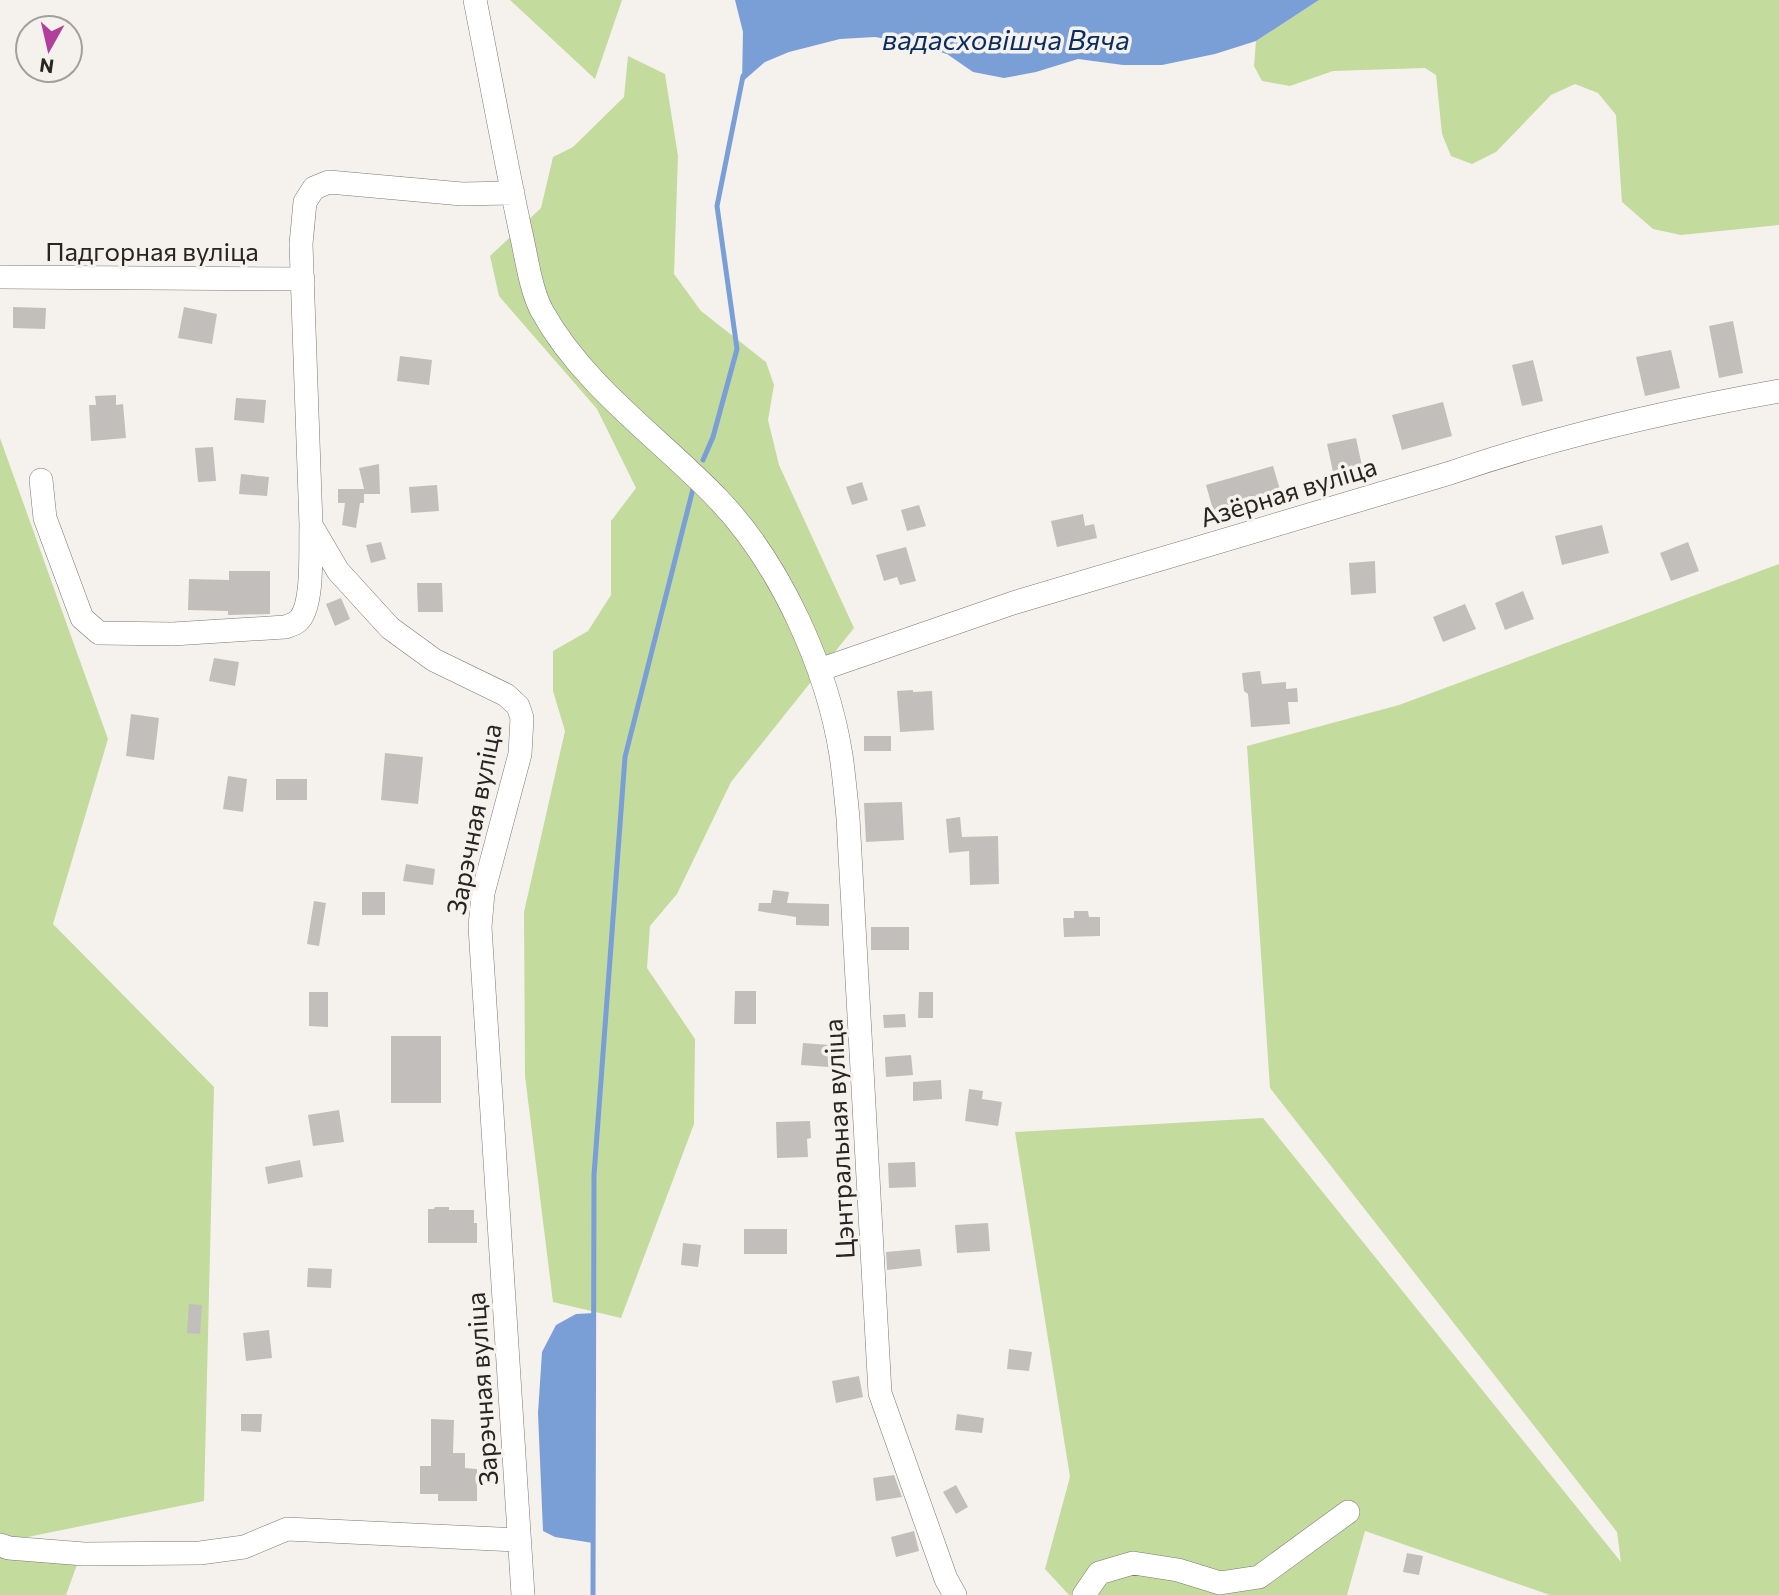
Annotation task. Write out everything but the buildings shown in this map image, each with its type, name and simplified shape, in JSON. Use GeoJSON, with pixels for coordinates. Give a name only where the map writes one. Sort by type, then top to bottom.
{"type":"FeatureCollection","features":[{"type":"Feature","properties":{"kind":"street","name":"Цэнтральная вуліца"},"geometry":{"type":"LineString","coordinates":[[475,0],[513,193],[541,309],[569,349],[602,387],[720,500],[744,531],[782,587],[819,670],[841,753],[848,818],[880,1393],[946,1579],[955,1595]]}},
{"type":"Feature","properties":{"kind":"street","name":"Зарэчная вуліца"},"geometry":{"type":"LineString","coordinates":[[513,193],[462,194],[329,182],[314,188],[305,202],[302,223],[310,524],[338,571],[390,628],[434,660],[506,695],[518,706],[522,718],[520,754],[482,893],[480,927],[523,1595]]}},
{"type":"Feature","properties":{"kind":"street","name":"Падгорная вуліца"},"geometry":{"type":"LineString","coordinates":[[0,277],[303,279]]}},
{"type":"Feature","properties":{"kind":"street","name":"Азёрная вуліца"},"geometry":{"type":"LineString","coordinates":[[819,670],[1013,603],[1515,450],[1636,419],[1779,391]]}},
{"type":"Feature","properties":{"kind":"street"},"geometry":{"type":"LineString","coordinates":[[41,480],[45,518],[82,618],[99,634],[173,634],[285,627],[298,622],[305,611],[307,595],[310,524]]}},
{"type":"Feature","properties":{"kind":"street"},"geometry":{"type":"LineString","coordinates":[[1084,1595],[1099,1573],[1133,1563],[1178,1570],[1220,1583],[1259,1577],[1348,1512]]}},
{"type":"Feature","properties":{"kind":"street"},"geometry":{"type":"LineString","coordinates":[[0,1545],[9,1549],[85,1554],[200,1553],[244,1547],[287,1529],[519,1540]]}},
{"type":"Feature","properties":{"kind":"green space"},"geometry":{"type":"Polygon","coordinates":[[[510,0],[622,0],[595,79],[510,0]]]}},
{"type":"Feature","properties":{"kind":"green space"},"geometry":{"type":"Polygon","coordinates":[[[1319,0],[1779,0],[1779,225],[1681,235],[1653,229],[1622,202],[1616,115],[1598,93],[1575,84],[1551,95],[1496,152],[1472,164],[1451,156],[1442,134],[1436,75],[1425,68],[1333,71],[1290,86],[1262,81],[1254,66],[1256,41],[1319,0]]]}},
{"type":"Feature","properties":{"kind":"green space"},"geometry":{"type":"Polygon","coordinates":[[[628,56],[665,74],[678,156],[674,274],[701,311],[766,362],[774,385],[768,420],[779,465],[854,628],[731,782],[677,894],[650,926],[647,968],[695,1039],[694,1124],[621,1318],[553,1302],[525,1076],[524,912],[565,731],[553,691],[553,651],[588,631],[611,595],[611,521],[636,488],[597,409],[499,296],[490,256],[541,208],[553,157],[573,147],[624,97],[628,56]]]}},
{"type":"Feature","properties":{"kind":"green space"},"geometry":{"type":"Polygon","coordinates":[[[0,438],[108,739],[53,924],[214,1087],[204,1501],[8,1541],[0,1539],[0,438]]]}},
{"type":"Feature","properties":{"kind":"green space"},"geometry":{"type":"Polygon","coordinates":[[[1779,564],[1779,1595],[1550,1595],[1365,1531],[1347,1595],[1069,1595],[1045,1569],[1070,1477],[1015,1132],[1263,1118],[1621,1562],[1617,1532],[1270,1088],[1247,746],[1399,705],[1779,564]]]}},
{"type":"Feature","properties":{"kind":"green space"},"geometry":{"type":"Polygon","coordinates":[[[0,1550],[79,1559],[66,1595],[0,1595],[0,1550]]]}},
{"type":"Feature","properties":{"kind":"water","name":"вадасховішча Вяча"},"geometry":{"type":"Polygon","coordinates":[[[735,0],[1319,0],[1256,41],[1215,54],[1162,65],[1123,65],[1078,59],[1036,72],[1004,78],[973,72],[947,54],[910,43],[875,37],[840,39],[789,52],[765,62],[742,82],[743,32],[735,0]]]}},
{"type":"Feature","properties":{"kind":"water"},"geometry":{"type":"Polygon","coordinates":[[[594,1313],[593,1543],[555,1537],[543,1531],[538,1413],[542,1352],[556,1325],[576,1314],[594,1313]]]}},
{"type":"Feature","properties":{"kind":"waterway"},"geometry":{"type":"LineString","coordinates":[[703,460],[713,437],[737,349],[717,206],[743,76]]}},
{"type":"Feature","properties":{"kind":"waterway"},"geometry":{"type":"LineString","coordinates":[[593,1595],[594,1175],[625,757],[693,489]]}}]}
